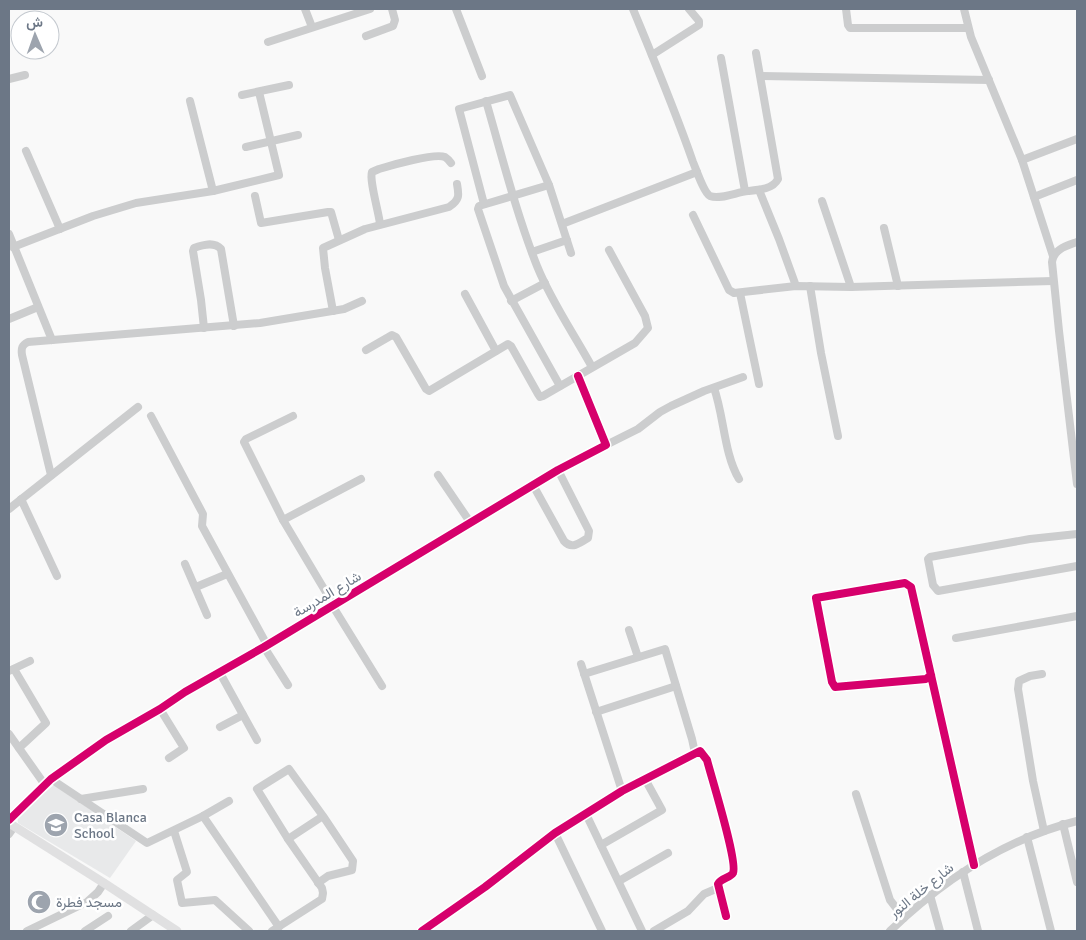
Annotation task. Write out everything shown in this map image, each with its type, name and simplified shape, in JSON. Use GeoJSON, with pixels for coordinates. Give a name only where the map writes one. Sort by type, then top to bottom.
{"type":"FeatureCollection","features":[{"type":"Feature","properties":{"kind":"main road"},"geometry":{"type":"LineString","coordinates":[[10,826],[104,882],[178,931]]}},
{"type":"Feature","properties":{"kind":"street"},"geometry":{"type":"LineString","coordinates":[[306,9],[312,27]]}},
{"type":"Feature","properties":{"kind":"street"},"geometry":{"type":"LineString","coordinates":[[268,42],[370,9]]}},
{"type":"Feature","properties":{"kind":"street"},"geometry":{"type":"LineString","coordinates":[[366,36],[393,26],[395,20],[392,9]]}},
{"type":"Feature","properties":{"kind":"street"},"geometry":{"type":"LineString","coordinates":[[456,9],[482,76]]}},
{"type":"Feature","properties":{"kind":"street"},"geometry":{"type":"LineString","coordinates":[[633,9],[697,172],[710,196],[758,190],[772,186],[778,179],[756,53]]}},
{"type":"Feature","properties":{"kind":"street"},"geometry":{"type":"LineString","coordinates":[[652,55],[699,25],[699,21],[689,9]]}},
{"type":"Feature","properties":{"kind":"street"},"geometry":{"type":"LineString","coordinates":[[846,9],[850,28],[968,28]]}},
{"type":"Feature","properties":{"kind":"street"},"geometry":{"type":"LineString","coordinates":[[964,9],[968,28],[1022,160],[1053,256],[1053,281],[1075,441],[1077,484]]}},
{"type":"Feature","properties":{"kind":"street"},"geometry":{"type":"LineString","coordinates":[[721,58],[744,191]]}},
{"type":"Feature","properties":{"kind":"street"},"geometry":{"type":"LineString","coordinates":[[9,79],[25,75]]}},
{"type":"Feature","properties":{"kind":"street"},"geometry":{"type":"LineString","coordinates":[[761,76],[989,80]]}},
{"type":"Feature","properties":{"kind":"street"},"geometry":{"type":"LineString","coordinates":[[242,95],[288,85]]}},
{"type":"Feature","properties":{"kind":"street"},"geometry":{"type":"LineString","coordinates":[[13,247],[111,210],[136,203],[213,191],[279,175],[259,92]]}},
{"type":"Feature","properties":{"kind":"street"},"geometry":{"type":"LineString","coordinates":[[484,204],[459,112],[462,107],[510,95],[549,185],[571,253]]}},
{"type":"Feature","properties":{"kind":"street"},"geometry":{"type":"LineString","coordinates":[[190,101],[213,191]]}},
{"type":"Feature","properties":{"kind":"street"},"geometry":{"type":"LineString","coordinates":[[486,101],[532,252],[545,283],[592,367]]}},
{"type":"Feature","properties":{"kind":"street"},"geometry":{"type":"LineString","coordinates":[[246,147],[298,134]]}},
{"type":"Feature","properties":{"kind":"street"},"geometry":{"type":"LineString","coordinates":[[1022,160],[1077,139]]}},
{"type":"Feature","properties":{"kind":"street"},"geometry":{"type":"LineString","coordinates":[[26,151],[60,229]]}},
{"type":"Feature","properties":{"kind":"street"},"geometry":{"type":"LineString","coordinates":[[380,224],[370,178],[372,172],[379,168],[429,157],[448,158],[451,163]]}},
{"type":"Feature","properties":{"kind":"street"},"geometry":{"type":"LineString","coordinates":[[562,224],[697,172]]}},
{"type":"Feature","properties":{"kind":"street"},"geometry":{"type":"LineString","coordinates":[[1034,197],[1077,180]]}},
{"type":"Feature","properties":{"kind":"street"},"geometry":{"type":"LineString","coordinates":[[333,311],[323,248],[380,224],[449,207],[458,201],[460,196],[457,184]]}},
{"type":"Feature","properties":{"kind":"street"},"geometry":{"type":"LineString","coordinates":[[549,185],[484,204],[479,206],[479,212],[499,274],[511,301],[560,386]]}},
{"type":"Feature","properties":{"kind":"street"},"geometry":{"type":"LineString","coordinates":[[758,190],[796,286]]}},
{"type":"Feature","properties":{"kind":"street"},"geometry":{"type":"LineString","coordinates":[[255,196],[262,223],[331,212],[339,240]]}},
{"type":"Feature","properties":{"kind":"street"},"geometry":{"type":"LineString","coordinates":[[822,201],[851,287]]}},
{"type":"Feature","properties":{"kind":"street"},"geometry":{"type":"LineString","coordinates":[[692,215],[731,292],[740,293],[796,286],[851,287],[1053,281]]}},
{"type":"Feature","properties":{"kind":"street"},"geometry":{"type":"LineString","coordinates":[[884,228],[898,286]]}},
{"type":"Feature","properties":{"kind":"street"},"geometry":{"type":"LineString","coordinates":[[9,234],[52,340]]}},
{"type":"Feature","properties":{"kind":"street"},"geometry":{"type":"LineString","coordinates":[[532,252],[567,240]]}},
{"type":"Feature","properties":{"kind":"street"},"geometry":{"type":"LineString","coordinates":[[1053,256],[1064,247],[1077,242]]}},
{"type":"Feature","properties":{"kind":"street"},"geometry":{"type":"LineString","coordinates":[[204,328],[193,251],[194,248],[208,244],[214,244],[220,248],[234,326]]}},
{"type":"Feature","properties":{"kind":"street"},"geometry":{"type":"LineString","coordinates":[[366,350],[392,335],[396,337],[426,389],[429,391],[505,346],[512,346],[540,396],[635,343],[648,328],[645,316],[610,250]]}},
{"type":"Feature","properties":{"kind":"street"},"geometry":{"type":"LineString","coordinates":[[511,301],[545,283]]}},
{"type":"Feature","properties":{"kind":"street"},"geometry":{"type":"LineString","coordinates":[[810,286],[838,436]]}},
{"type":"Feature","properties":{"kind":"street"},"geometry":{"type":"LineString","coordinates":[[740,293],[759,384]]}},
{"type":"Feature","properties":{"kind":"street"},"geometry":{"type":"LineString","coordinates":[[465,294],[496,351]]}},
{"type":"Feature","properties":{"kind":"street"},"geometry":{"type":"LineString","coordinates":[[51,475],[22,351],[24,344],[28,342],[260,323],[333,311],[362,302]]}},
{"type":"Feature","properties":{"kind":"street"},"geometry":{"type":"LineString","coordinates":[[9,319],[38,307]]}},
{"type":"Feature","properties":{"kind":"street"},"geometry":{"type":"LineString","coordinates":[[578,376],[606,445]]}},
{"type":"Feature","properties":{"kind":"street","name":"شارع المدرسة"},"geometry":{"type":"LineString","coordinates":[[10,826],[48,782],[106,740],[558,470],[638,428],[671,406],[743,377]]}},
{"type":"Feature","properties":{"kind":"street"},"geometry":{"type":"LineString","coordinates":[[714,388],[720,406],[733,468],[739,479]]}},
{"type":"Feature","properties":{"kind":"street"},"geometry":{"type":"LineString","coordinates":[[9,509],[138,407]]}},
{"type":"Feature","properties":{"kind":"street"},"geometry":{"type":"LineString","coordinates":[[150,416],[203,514],[202,526],[288,686]]}},
{"type":"Feature","properties":{"kind":"street"},"geometry":{"type":"LineString","coordinates":[[292,416],[246,439],[244,442],[283,520],[382,686]]}},
{"type":"Feature","properties":{"kind":"street"},"geometry":{"type":"LineString","coordinates":[[533,485],[568,546],[573,546],[588,538],[589,531],[558,470]]}},
{"type":"Feature","properties":{"kind":"street"},"geometry":{"type":"LineString","coordinates":[[438,475],[470,522]]}},
{"type":"Feature","properties":{"kind":"street"},"geometry":{"type":"LineString","coordinates":[[283,520],[361,478]]}},
{"type":"Feature","properties":{"kind":"street"},"geometry":{"type":"LineString","coordinates":[[21,500],[56,576]]}},
{"type":"Feature","properties":{"kind":"street"},"geometry":{"type":"LineString","coordinates":[[1077,534],[1030,540],[930,557],[928,559],[933,585],[938,591],[1077,566]]}},
{"type":"Feature","properties":{"kind":"street"},"geometry":{"type":"LineString","coordinates":[[185,564],[207,615]]}},
{"type":"Feature","properties":{"kind":"street"},"geometry":{"type":"LineString","coordinates":[[196,587],[227,574]]}},
{"type":"Feature","properties":{"kind":"street"},"geometry":{"type":"LineString","coordinates":[[931,675],[926,679],[835,687],[832,682],[816,598],[905,583],[909,585],[931,675],[974,865]]}},
{"type":"Feature","properties":{"kind":"street"},"geometry":{"type":"LineString","coordinates":[[956,638],[1077,616]]}},
{"type":"Feature","properties":{"kind":"street"},"geometry":{"type":"LineString","coordinates":[[629,630],[638,657]]}},
{"type":"Feature","properties":{"kind":"street"},"geometry":{"type":"LineString","coordinates":[[584,674],[665,649],[695,752]]}},
{"type":"Feature","properties":{"kind":"street"},"geometry":{"type":"LineString","coordinates":[[19,748],[46,723],[12,670],[30,661]]}},
{"type":"Feature","properties":{"kind":"street"},"geometry":{"type":"LineString","coordinates":[[581,664],[622,791]]}},
{"type":"Feature","properties":{"kind":"street"},"geometry":{"type":"LineString","coordinates":[[220,673],[257,740]]}},
{"type":"Feature","properties":{"kind":"street"},"geometry":{"type":"LineString","coordinates":[[1042,674],[1022,678],[1019,681],[1018,689],[1044,831]]}},
{"type":"Feature","properties":{"kind":"street"},"geometry":{"type":"LineString","coordinates":[[596,712],[676,686]]}},
{"type":"Feature","properties":{"kind":"street"},"geometry":{"type":"LineString","coordinates":[[160,708],[184,748],[169,758]]}},
{"type":"Feature","properties":{"kind":"street"},"geometry":{"type":"LineString","coordinates":[[220,727],[243,715]]}},
{"type":"Feature","properties":{"kind":"street"},"geometry":{"type":"LineString","coordinates":[[9,734],[48,782],[81,799],[147,844],[229,801]]}},
{"type":"Feature","properties":{"kind":"street"},"geometry":{"type":"LineString","coordinates":[[422,931],[555,833],[622,791],[695,752],[702,752],[707,760],[731,854],[732,875],[720,880],[718,888],[726,916]]}},
{"type":"Feature","properties":{"kind":"street"},"geometry":{"type":"LineString","coordinates":[[203,816],[276,929],[322,899],[323,894],[322,888],[288,839],[257,789],[289,769],[352,861],[352,870],[328,876],[318,882]]}},
{"type":"Feature","properties":{"kind":"street"},"geometry":{"type":"LineString","coordinates":[[601,845],[662,810],[645,779]]}},
{"type":"Feature","properties":{"kind":"street"},"geometry":{"type":"LineString","coordinates":[[81,799],[143,789]]}},
{"type":"Feature","properties":{"kind":"street"},"geometry":{"type":"LineString","coordinates":[[856,794],[890,900],[904,918]]}},
{"type":"Feature","properties":{"kind":"street"},"geometry":{"type":"LineString","coordinates":[[586,814],[642,931]]}},
{"type":"Feature","properties":{"kind":"street"},"geometry":{"type":"LineString","coordinates":[[288,839],[323,816]]}},
{"type":"Feature","properties":{"kind":"street","name":"شارع خلة النور"},"geometry":{"type":"LineString","coordinates":[[890,931],[930,895],[974,865],[1027,838],[1063,824],[1077,821]]}},
{"type":"Feature","properties":{"kind":"street"},"geometry":{"type":"LineString","coordinates":[[1063,824],[1077,882]]}},
{"type":"Feature","properties":{"kind":"street"},"geometry":{"type":"LineString","coordinates":[[174,831],[187,872],[177,880],[182,902],[184,904],[215,900],[248,931]]}},
{"type":"Feature","properties":{"kind":"street"},"geometry":{"type":"LineString","coordinates":[[555,833],[602,931]]}},
{"type":"Feature","properties":{"kind":"street"},"geometry":{"type":"LineString","coordinates":[[1027,838],[1051,931]]}},
{"type":"Feature","properties":{"kind":"street"},"geometry":{"type":"LineString","coordinates":[[619,881],[668,853]]}},
{"type":"Feature","properties":{"kind":"street"},"geometry":{"type":"LineString","coordinates":[[963,872],[978,931]]}},
{"type":"Feature","properties":{"kind":"street"},"geometry":{"type":"LineString","coordinates":[[27,931],[87,902],[98,892],[104,882]]}},
{"type":"Feature","properties":{"kind":"street"},"geometry":{"type":"LineString","coordinates":[[654,931],[688,911],[704,894],[718,888]]}},
{"type":"Feature","properties":{"kind":"street"},"geometry":{"type":"LineString","coordinates":[[930,895],[940,931]]}},
{"type":"Feature","properties":{"kind":"street"},"geometry":{"type":"LineString","coordinates":[[131,931],[153,915]]}},
{"type":"Feature","properties":{"kind":"street"},"geometry":{"type":"LineString","coordinates":[[85,931],[108,916]]}},
{"type":"Feature","properties":{"kind":"shaded area"},"geometry":{"type":"Polygon","coordinates":[[[54,785],[136,841],[110,878],[18,823],[17,814],[54,785]]]}},
{"type":"Feature","properties":{"kind":"cycle path"},"geometry":{"type":"LineString","coordinates":[[9,820],[51,779],[106,740],[558,470],[606,445],[578,376]]}},
{"type":"Feature","properties":{"kind":"cycle path"},"geometry":{"type":"LineString","coordinates":[[931,675],[926,679],[835,687],[832,682],[816,598],[905,583],[911,587],[974,865]]}},
{"type":"Feature","properties":{"kind":"cycle path"},"geometry":{"type":"LineString","coordinates":[[422,931],[485,887],[555,833],[622,791],[700,751],[707,760],[732,853],[733,873],[718,884],[726,916]]}},
{"type":"Feature","properties":{"kind":"place","name":"Casa Blanca School"},"geometry":{"type":"Point","coordinates":[56,825]}},
{"type":"Feature","properties":{"kind":"place","name":"مسجد فطرة"},"geometry":{"type":"Point","coordinates":[39,902]}}]}
